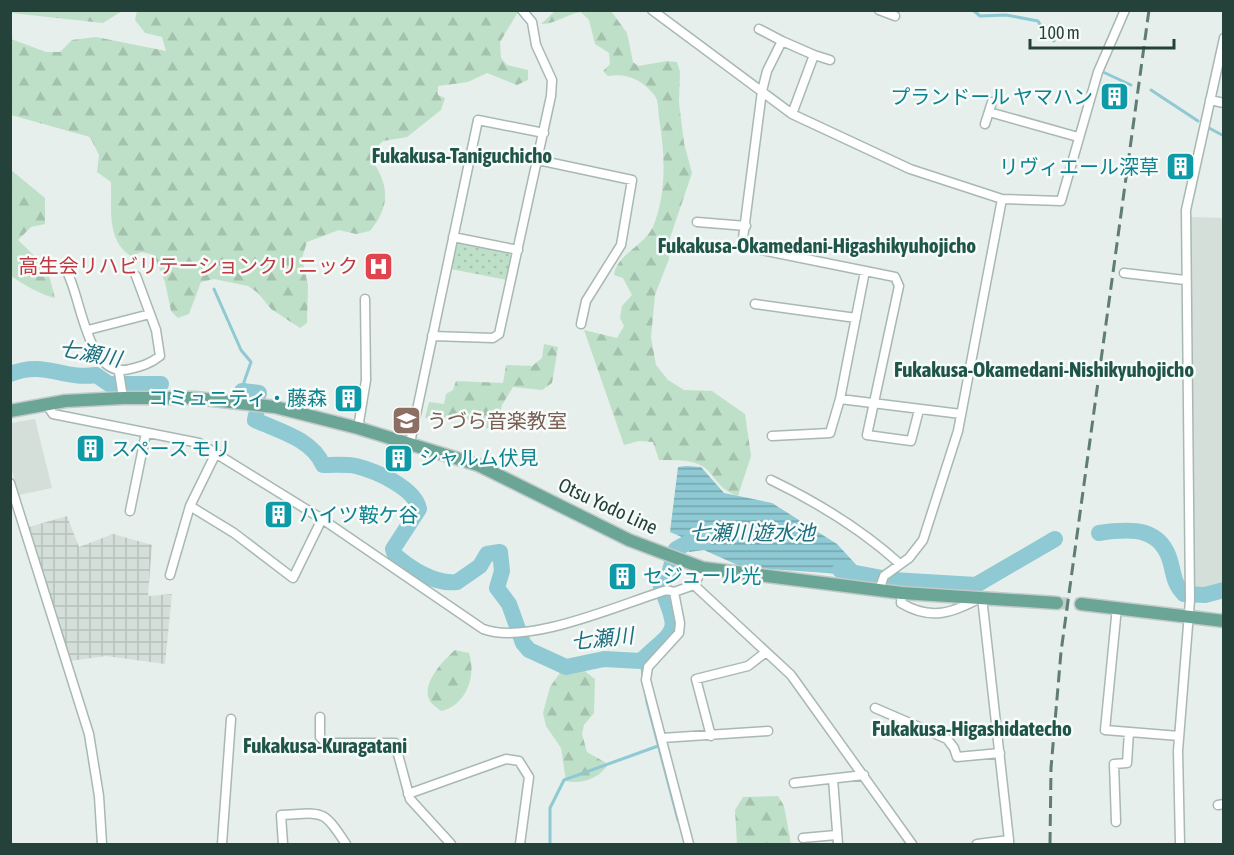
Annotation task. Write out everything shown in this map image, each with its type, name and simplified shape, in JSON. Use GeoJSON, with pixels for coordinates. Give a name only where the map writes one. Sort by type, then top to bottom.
{"type":"FeatureCollection","features":[{"type":"Feature","properties":{"kind":"main road","name":"Otsu Yodo Line"},"geometry":{"type":"LineString","coordinates":[[10,411],[122,394],[195,398],[275,407],[410,443],[485,468],[621,536],[703,568],[882,583],[902,592],[1058,603]]}},
{"type":"Feature","properties":{"kind":"main road"},"geometry":{"type":"LineString","coordinates":[[1081,604],[1224,621]]}},
{"type":"Feature","properties":{"kind":"street"},"geometry":{"type":"LineString","coordinates":[[432,336],[494,338],[499,334],[544,133],[552,80],[536,45],[532,22],[522,10]]}},
{"type":"Feature","properties":{"kind":"street"},"geometry":{"type":"LineString","coordinates":[[652,10],[792,114],[910,169],[1002,199],[1061,201],[1099,70],[1125,10]]}},
{"type":"Feature","properties":{"kind":"street"},"geometry":{"type":"LineString","coordinates":[[879,10],[895,16]]}},
{"type":"Feature","properties":{"kind":"street"},"geometry":{"type":"LineString","coordinates":[[759,29],[814,55],[831,60]]}},
{"type":"Feature","properties":{"kind":"street"},"geometry":{"type":"LineString","coordinates":[[1180,844],[1179,736],[1190,595],[1186,210],[1224,38]]}},
{"type":"Feature","properties":{"kind":"street"},"geometry":{"type":"LineString","coordinates":[[782,41],[767,71],[762,91],[742,246],[896,278],[899,286],[867,435],[911,441],[919,410]]}},
{"type":"Feature","properties":{"kind":"street"},"geometry":{"type":"LineString","coordinates":[[792,114],[814,55]]}},
{"type":"Feature","properties":{"kind":"street"},"geometry":{"type":"LineString","coordinates":[[1210,100],[1224,103]]}},
{"type":"Feature","properties":{"kind":"street"},"geometry":{"type":"LineString","coordinates":[[985,124],[992,102]]}},
{"type":"Feature","properties":{"kind":"street"},"geometry":{"type":"LineString","coordinates":[[989,112],[1078,137]]}},
{"type":"Feature","properties":{"kind":"street"},"geometry":{"type":"LineString","coordinates":[[410,443],[478,120],[544,133]]}},
{"type":"Feature","properties":{"kind":"street"},"geometry":{"type":"LineString","coordinates":[[538,160],[632,180],[621,245],[586,301],[581,324]]}},
{"type":"Feature","properties":{"kind":"street"},"geometry":{"type":"LineString","coordinates":[[882,583],[909,558],[923,540],[961,414],[1002,199]]}},
{"type":"Feature","properties":{"kind":"street"},"geometry":{"type":"LineString","coordinates":[[698,222],[746,226]]}},
{"type":"Feature","properties":{"kind":"street"},"geometry":{"type":"LineString","coordinates":[[453,237],[518,250]]}},
{"type":"Feature","properties":{"kind":"street"},"geometry":{"type":"LineString","coordinates":[[772,436],[830,433],[840,399],[865,271]]}},
{"type":"Feature","properties":{"kind":"street"},"geometry":{"type":"LineString","coordinates":[[1124,273],[1185,280]]}},
{"type":"Feature","properties":{"kind":"street"},"geometry":{"type":"LineString","coordinates":[[68,274],[94,352],[107,367],[119,376],[122,394]]}},
{"type":"Feature","properties":{"kind":"street"},"geometry":{"type":"LineString","coordinates":[[119,376],[150,364],[160,356],[156,330],[136,276]]}},
{"type":"Feature","properties":{"kind":"street"},"geometry":{"type":"LineString","coordinates":[[358,428],[366,380],[365,299]]}},
{"type":"Feature","properties":{"kind":"street"},"geometry":{"type":"LineString","coordinates":[[755,304],[856,318]]}},
{"type":"Feature","properties":{"kind":"street"},"geometry":{"type":"LineString","coordinates":[[88,330],[150,314]]}},
{"type":"Feature","properties":{"kind":"street"},"geometry":{"type":"LineString","coordinates":[[840,399],[961,414]]}},
{"type":"Feature","properties":{"kind":"street"},"geometry":{"type":"LineString","coordinates":[[46,404],[53,414],[146,433],[179,437],[199,443],[322,519],[483,629],[496,634],[521,634],[694,585],[703,568]]}},
{"type":"Feature","properties":{"kind":"street"},"geometry":{"type":"LineString","coordinates":[[130,511],[146,433]]}},
{"type":"Feature","properties":{"kind":"street"},"geometry":{"type":"LineString","coordinates":[[170,575],[190,506],[216,453]]}},
{"type":"Feature","properties":{"kind":"street"},"geometry":{"type":"LineString","coordinates":[[771,480],[815,501],[867,534],[900,564]]}},
{"type":"Feature","properties":{"kind":"street"},"geometry":{"type":"LineString","coordinates":[[10,483],[88,734],[99,796],[102,844]]}},
{"type":"Feature","properties":{"kind":"street"},"geometry":{"type":"LineString","coordinates":[[190,506],[234,533],[293,578],[322,519]]}},
{"type":"Feature","properties":{"kind":"street"},"geometry":{"type":"LineString","coordinates":[[694,585],[791,675],[912,844]]}},
{"type":"Feature","properties":{"kind":"street"},"geometry":{"type":"LineString","coordinates":[[667,592],[680,623],[679,633],[648,667],[646,680],[662,738],[669,784],[690,844]]}},
{"type":"Feature","properties":{"kind":"street"},"geometry":{"type":"LineString","coordinates":[[902,592],[901,603],[922,613],[951,613],[982,597],[1009,842],[977,844]]}},
{"type":"Feature","properties":{"kind":"street"},"geometry":{"type":"LineString","coordinates":[[1118,607],[1106,730],[1179,736]]}},
{"type":"Feature","properties":{"kind":"street"},"geometry":{"type":"LineString","coordinates":[[711,735],[696,680],[748,666],[766,652]]}},
{"type":"Feature","properties":{"kind":"street"},"geometry":{"type":"LineString","coordinates":[[875,708],[947,739],[957,757],[1000,753]]}},
{"type":"Feature","properties":{"kind":"street"},"geometry":{"type":"LineString","coordinates":[[320,717],[320,737],[326,743],[394,743],[410,799],[451,844]]}},
{"type":"Feature","properties":{"kind":"street"},"geometry":{"type":"LineString","coordinates":[[222,844],[231,719]]}},
{"type":"Feature","properties":{"kind":"street"},"geometry":{"type":"LineString","coordinates":[[662,738],[768,731]]}},
{"type":"Feature","properties":{"kind":"street"},"geometry":{"type":"LineString","coordinates":[[1116,822],[1114,764],[1127,763],[1129,732]]}},
{"type":"Feature","properties":{"kind":"street"},"geometry":{"type":"LineString","coordinates":[[408,794],[506,759],[519,761],[529,777],[520,844]]}},
{"type":"Feature","properties":{"kind":"street"},"geometry":{"type":"LineString","coordinates":[[794,783],[864,776]]}},
{"type":"Feature","properties":{"kind":"street"},"geometry":{"type":"LineString","coordinates":[[803,838],[837,840],[833,779]]}},
{"type":"Feature","properties":{"kind":"street"},"geometry":{"type":"LineString","coordinates":[[283,844],[281,815],[319,813],[328,818],[346,844]]}},
{"type":"Feature","properties":{"kind":"shaded area"},"geometry":{"type":"Polygon","coordinates":[[[1189,217],[1224,218],[1223,587],[1204,593],[1194,593],[1189,217]]]}},
{"type":"Feature","properties":{"kind":"shaded area"},"geometry":{"type":"Polygon","coordinates":[[[35,419],[52,488],[19,495],[11,468],[11,423],[35,419]]]}},
{"type":"Feature","properties":{"kind":"shaded area"},"geometry":{"type":"Polygon","coordinates":[[[67,516],[79,547],[113,534],[152,545],[148,596],[172,594],[165,664],[106,656],[70,661],[29,527],[67,516]]]}},
{"type":"Feature","properties":{"kind":"green space"},"geometry":{"type":"Polygon","coordinates":[[[11,10],[122,11],[103,23],[11,13],[11,10]]]}},
{"type":"Feature","properties":{"kind":"green space"},"geometry":{"type":"Polygon","coordinates":[[[137,11],[518,12],[500,42],[501,58],[507,65],[528,70],[528,80],[517,85],[487,73],[468,82],[438,86],[438,95],[445,98],[441,110],[407,137],[383,141],[375,149],[374,163],[385,190],[381,214],[370,231],[356,234],[339,230],[307,242],[302,258],[308,285],[307,323],[300,328],[271,309],[258,293],[248,286],[214,279],[201,282],[189,314],[178,318],[171,311],[165,282],[154,255],[142,252],[131,256],[117,242],[112,223],[111,182],[97,172],[99,155],[90,137],[11,115],[11,39],[46,52],[60,52],[72,40],[96,37],[166,51],[162,37],[145,33],[135,20],[137,11]]]}},
{"type":"Feature","properties":{"kind":"green space"},"geometry":{"type":"Polygon","coordinates":[[[555,11],[611,11],[627,33],[633,62],[638,66],[667,61],[677,62],[680,72],[679,103],[684,143],[692,173],[669,241],[669,259],[655,295],[651,337],[656,365],[668,380],[684,390],[712,391],[745,414],[751,456],[738,496],[730,493],[707,469],[697,464],[681,460],[659,460],[653,442],[639,441],[624,445],[584,330],[617,338],[624,326],[620,318],[622,306],[632,295],[623,278],[614,275],[620,261],[649,234],[658,214],[664,173],[658,104],[655,96],[640,82],[628,77],[608,76],[603,71],[610,64],[609,53],[595,44],[589,20],[581,12],[541,24],[555,11]]]}},
{"type":"Feature","properties":{"kind":"green space"},"geometry":{"type":"Polygon","coordinates":[[[11,170],[45,198],[45,224],[31,227],[18,240],[47,268],[55,298],[38,292],[11,276],[11,170]]]}},
{"type":"Feature","properties":{"kind":"green space"},"geometry":{"type":"Polygon","coordinates":[[[463,242],[508,252],[512,257],[507,280],[451,269],[457,245],[463,242]]]}},
{"type":"Feature","properties":{"kind":"green space"},"geometry":{"type":"Polygon","coordinates":[[[544,344],[558,347],[552,383],[542,390],[513,387],[502,405],[495,432],[467,419],[425,418],[429,402],[444,404],[446,394],[453,390],[456,381],[503,383],[506,365],[532,366],[542,358],[544,344]]]}},
{"type":"Feature","properties":{"kind":"green space"},"geometry":{"type":"Polygon","coordinates":[[[455,650],[469,653],[470,681],[463,697],[457,703],[441,711],[430,701],[428,687],[435,673],[455,650]]]}},
{"type":"Feature","properties":{"kind":"green space"},"geometry":{"type":"Polygon","coordinates":[[[582,669],[595,679],[594,713],[584,725],[582,734],[587,752],[608,764],[595,777],[572,782],[566,781],[561,748],[546,726],[543,713],[550,687],[562,670],[582,669]]]}},
{"type":"Feature","properties":{"kind":"green space"},"geometry":{"type":"Polygon","coordinates":[[[778,796],[784,806],[791,844],[737,844],[735,810],[743,797],[778,796]]]}},
{"type":"Feature","properties":{"kind":"water","name":"七瀬川遊水池"},"geometry":{"type":"Polygon","coordinates":[[[678,467],[701,467],[724,493],[772,503],[837,544],[862,571],[861,580],[841,574],[742,567],[704,550],[689,552],[684,538],[670,532],[678,467]]]}},
{"type":"Feature","properties":{"kind":"waterway"},"geometry":{"type":"LineString","coordinates":[[973,10],[980,16],[1006,15],[1038,21],[1047,36],[1054,41]]}},
{"type":"Feature","properties":{"kind":"waterway"},"geometry":{"type":"LineString","coordinates":[[1103,72],[1131,85]]}},
{"type":"Feature","properties":{"kind":"waterway"},"geometry":{"type":"LineString","coordinates":[[1151,90],[1198,121]]}},
{"type":"Feature","properties":{"kind":"waterway"},"geometry":{"type":"LineString","coordinates":[[1209,128],[1224,136]]}},
{"type":"Feature","properties":{"kind":"waterway"},"geometry":{"type":"LineString","coordinates":[[214,289],[241,350],[251,362],[244,382],[244,391]]}},
{"type":"Feature","properties":{"kind":"waterway","name":"七瀬川"},"geometry":{"type":"LineString","coordinates":[[10,374],[22,370],[44,369],[73,375],[96,375],[109,384],[161,384]]}},
{"type":"Feature","properties":{"kind":"waterway","name":"七瀬川"},"geometry":{"type":"LineString","coordinates":[[242,391],[259,393],[258,396]]}},
{"type":"Feature","properties":{"kind":"waterway","name":"七瀬川"},"geometry":{"type":"LineString","coordinates":[[256,415],[255,420],[303,442],[318,456],[323,465],[348,465],[364,468],[403,487],[416,501],[419,509],[393,549],[395,555],[415,570],[440,581],[457,582],[480,566],[487,554],[500,552],[502,571],[497,588],[509,604],[523,643],[529,650],[566,667],[604,659],[641,661],[662,642],[672,630],[673,623],[661,587],[669,574],[676,549],[693,540],[705,539]]}},
{"type":"Feature","properties":{"kind":"waterway","name":"七瀬川"},"geometry":{"type":"LineString","coordinates":[[1099,533],[1134,531],[1153,537],[1167,552],[1175,580],[1184,594],[1205,595],[1224,590]]}},
{"type":"Feature","properties":{"kind":"waterway","name":"七瀬川"},"geometry":{"type":"LineString","coordinates":[[840,570],[893,580],[976,585],[1055,539]]}},
{"type":"Feature","properties":{"kind":"waterway"},"geometry":{"type":"LineString","coordinates":[[641,661],[647,702],[678,820]]}},
{"type":"Feature","properties":{"kind":"waterway"},"geometry":{"type":"LineString","coordinates":[[550,844],[550,808],[564,780],[658,746]]}},
{"type":"Feature","properties":{"kind":"tunnel"},"geometry":{"type":"LineString","coordinates":[[1057,603],[1081,604]]}},
{"type":"Feature","properties":{"kind":"railway"},"geometry":{"type":"LineString","coordinates":[[1050,844],[1051,768],[1061,652],[1149,10]]}},
{"type":"Feature","properties":{"kind":"place","name":"プランドール ヤマハン"},"geometry":{"type":"Point","coordinates":[1114,97]}},
{"type":"Feature","properties":{"kind":"place","name":"リヴィエール深草"},"geometry":{"type":"Point","coordinates":[1180,167]}},
{"type":"Feature","properties":{"kind":"place","name":"高生会リハビリテーションクリニック"},"geometry":{"type":"Point","coordinates":[379,266]}},
{"type":"Feature","properties":{"kind":"place","name":"コミュニティ・藤森"},"geometry":{"type":"Point","coordinates":[348,398]}},
{"type":"Feature","properties":{"kind":"place","name":"うづら音楽教室"},"geometry":{"type":"Point","coordinates":[406,421]}},
{"type":"Feature","properties":{"kind":"place","name":"スペース モリ"},"geometry":{"type":"Point","coordinates":[90,449]}},
{"type":"Feature","properties":{"kind":"place","name":"シャルム伏見"},"geometry":{"type":"Point","coordinates":[398,458]}},
{"type":"Feature","properties":{"kind":"place","name":"ハイツ鞍ケ谷"},"geometry":{"type":"Point","coordinates":[278,515]}},
{"type":"Feature","properties":{"kind":"place","name":"セジュール光"},"geometry":{"type":"Point","coordinates":[622,576]}},
{"type":"Feature","properties":{"kind":"district","name":"Fukakusa-Taniguchicho"},"geometry":{"type":"Point","coordinates":[462,156]}},
{"type":"Feature","properties":{"kind":"district","name":"Fukakusa-Okamedani-Higashikyuhojicho"},"geometry":{"type":"Point","coordinates":[817,246]}},
{"type":"Feature","properties":{"kind":"district","name":"Fukakusa-Okamedani-Nishikyuhojicho"},"geometry":{"type":"Point","coordinates":[1044,370]}},
{"type":"Feature","properties":{"kind":"district","name":"Fukakusa-Higashidatecho"},"geometry":{"type":"Point","coordinates":[972,729]}},
{"type":"Feature","properties":{"kind":"district","name":"Fukakusa-Kuragatani"},"geometry":{"type":"Point","coordinates":[325,746]}}]}
